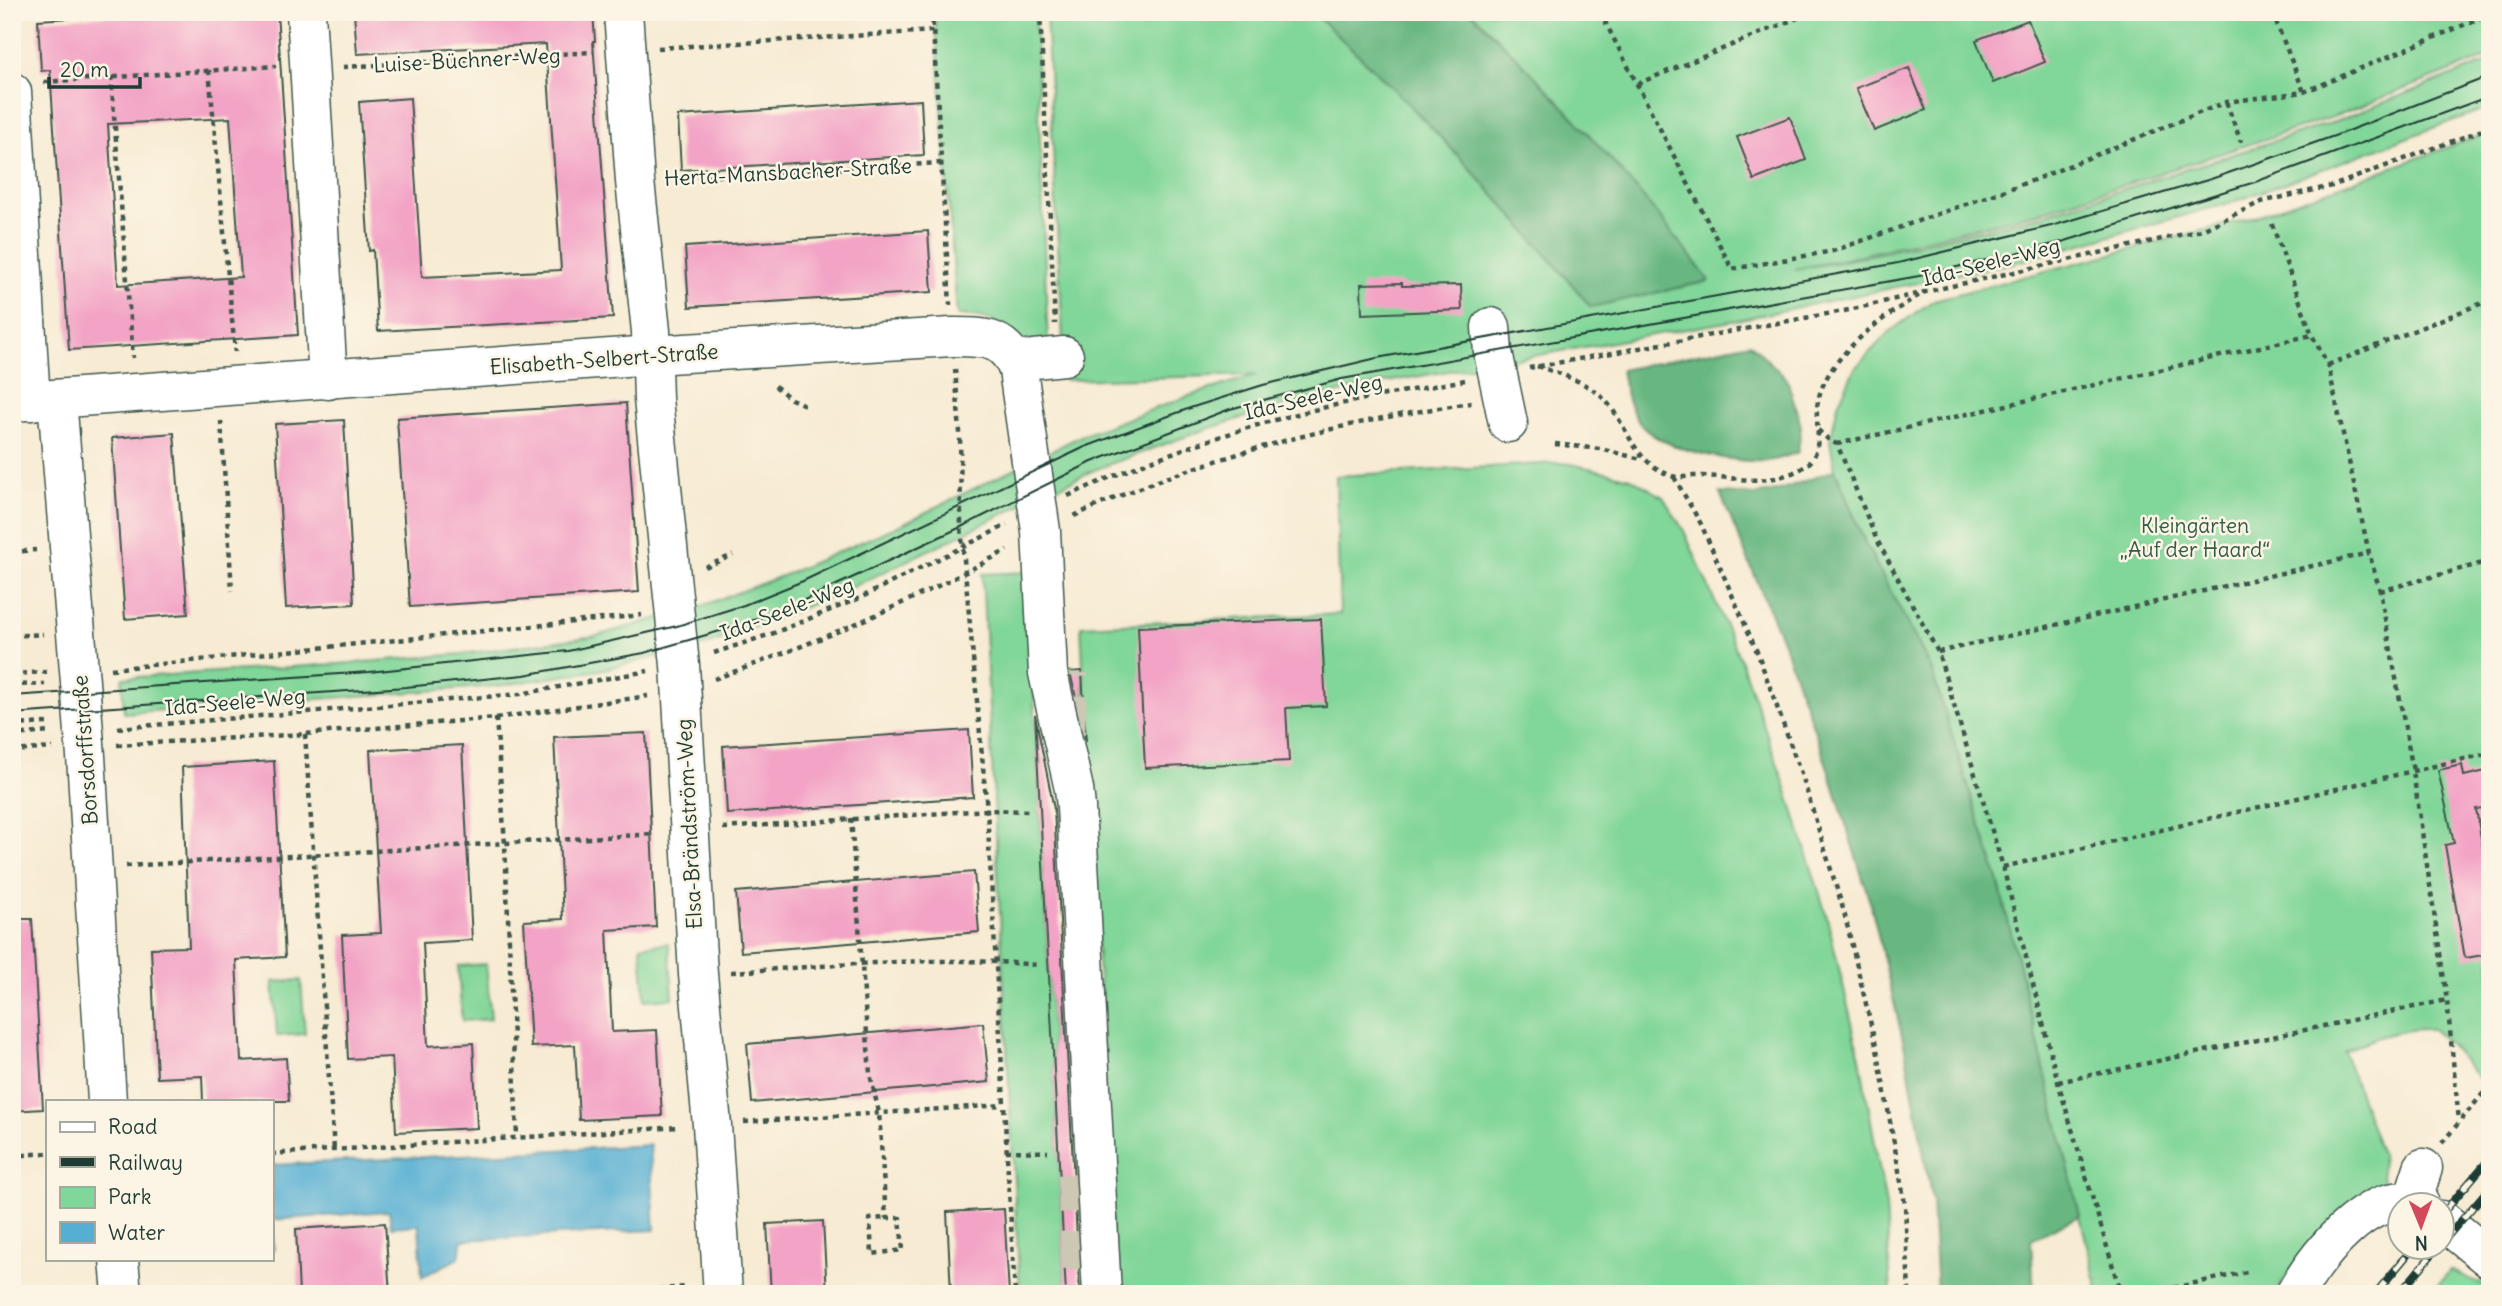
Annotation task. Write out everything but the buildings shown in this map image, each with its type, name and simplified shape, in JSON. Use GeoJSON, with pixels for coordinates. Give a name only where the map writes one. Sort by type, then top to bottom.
{"type":"FeatureCollection","features":[{"type":"Feature","properties":{"kind":"street"},"geometry":{"type":"LineString","coordinates":[[306,12],[328,380]]}},
{"type":"Feature","properties":{"kind":"street","name":"Herta-Mansbacher-Straße"},"geometry":{"type":"LineString","coordinates":[[623,12],[635,181],[652,355]]}},
{"type":"Feature","properties":{"kind":"street","name":"Borsdorffstraße"},"geometry":{"type":"LineString","coordinates":[[25,87],[33,401],[72,733],[107,1100]]}},
{"type":"Feature","properties":{"kind":"street"},"geometry":{"type":"LineString","coordinates":[[1492,327],[1493,352],[1503,398]]}},
{"type":"Feature","properties":{"kind":"street","name":"Elisabeth-Selbert-Straße"},"geometry":{"type":"LineString","coordinates":[[33,401],[652,355],[952,337],[988,337],[1001,344],[1015,361]]}},
{"type":"Feature","properties":{"kind":"street","name":"Elsa-Brändström-Weg"},"geometry":{"type":"LineString","coordinates":[[652,355],[653,400],[681,678],[688,831],[723,1294]]}},
{"type":"Feature","properties":{"kind":"street"},"geometry":{"type":"LineString","coordinates":[[1061,356],[1015,361],[1047,525],[1069,672]]}},
{"type":"Feature","properties":{"kind":"street"},"geometry":{"type":"LineString","coordinates":[[1047,525],[1048,673],[1074,789],[1078,833],[1102,1294]]}},
{"type":"Feature","properties":{"kind":"street"},"geometry":{"type":"LineString","coordinates":[[2295,1294],[2310,1269],[2349,1227],[2375,1207],[2386,1204]]}},
{"type":"Feature","properties":{"kind":"street"},"geometry":{"type":"LineString","coordinates":[[2456,1226],[2488,1254]]}},
{"type":"Feature","properties":{"kind":"street"},"geometry":{"type":"LineString","coordinates":[[119,1260],[122,1294]]}},
{"type":"Feature","properties":{"kind":"path"},"geometry":{"type":"LineString","coordinates":[[932,12],[960,432],[961,527],[987,810],[1015,1294]]}},
{"type":"Feature","properties":{"kind":"path"},"geometry":{"type":"LineString","coordinates":[[1040,12],[1061,356]]}},
{"type":"Feature","properties":{"kind":"path"},"geometry":{"type":"LineString","coordinates":[[1600,12],[1732,269],[1833,251],[2034,180],[2226,102],[2304,92],[2490,14]]}},
{"type":"Feature","properties":{"kind":"path"},"geometry":{"type":"LineString","coordinates":[[1637,84],[1812,12]]}},
{"type":"Feature","properties":{"kind":"path"},"geometry":{"type":"LineString","coordinates":[[2272,12],[2304,92]]}},
{"type":"Feature","properties":{"kind":"path"},"geometry":{"type":"LineString","coordinates":[[626,50],[933,31]]}},
{"type":"Feature","properties":{"kind":"path","name":"Luise-Büchner-Weg"},"geometry":{"type":"LineString","coordinates":[[25,87],[111,76],[626,50]]}},
{"type":"Feature","properties":{"kind":"path"},"geometry":{"type":"LineString","coordinates":[[209,70],[236,360]]}},
{"type":"Feature","properties":{"kind":"path"},"geometry":{"type":"LineString","coordinates":[[111,76],[134,367]]}},
{"type":"Feature","properties":{"kind":"path"},"geometry":{"type":"LineString","coordinates":[[2226,102],[2241,142]]}},
{"type":"Feature","properties":{"kind":"path","name":"Ida-Seele-Weg"},"geometry":{"type":"LineString","coordinates":[[12,735],[72,733],[681,678],[774,633],[860,598],[964,546],[1047,525],[1115,474],[1238,431],[1312,410],[1503,398],[1536,366],[1573,378],[1594,391],[1609,405],[1642,459],[1674,477],[1769,480],[1801,469],[1812,460],[1817,444],[1817,407],[1822,389],[1838,361],[1868,328],[1925,292],[2202,230],[2261,202],[2332,186],[2490,127]]}},
{"type":"Feature","properties":{"kind":"path","name":"Herta-Mansbacher-Straße"},"geometry":{"type":"LineString","coordinates":[[635,181],[941,163]]}},
{"type":"Feature","properties":{"kind":"path"},"geometry":{"type":"LineString","coordinates":[[2272,224],[2312,335],[2328,365],[2380,592],[2413,771],[2447,1000],[2459,1121]]}},
{"type":"Feature","properties":{"kind":"path"},"geometry":{"type":"LineString","coordinates":[[12,725],[72,733],[305,734],[496,718],[681,678],[783,654],[872,618],[967,572],[1047,525],[1242,452],[1356,422],[1503,398],[1536,366],[1849,310],[1925,292]]}},
{"type":"Feature","properties":{"kind":"path"},"geometry":{"type":"LineString","coordinates":[[2328,365],[2490,299]]}},
{"type":"Feature","properties":{"kind":"path"},"geometry":{"type":"LineString","coordinates":[[1818,429],[1837,444],[2312,335]]}},
{"type":"Feature","properties":{"kind":"path"},"geometry":{"type":"LineString","coordinates":[[775,386],[791,399],[807,406]]}},
{"type":"Feature","properties":{"kind":"path"},"geometry":{"type":"LineString","coordinates":[[221,417],[232,591]]}},
{"type":"Feature","properties":{"kind":"path"},"geometry":{"type":"LineString","coordinates":[[1555,444],[1600,449],[1642,459]]}},
{"type":"Feature","properties":{"kind":"path"},"geometry":{"type":"LineString","coordinates":[[1837,444],[1876,538],[1938,652],[2003,867],[2058,1082],[2121,1294]]}},
{"type":"Feature","properties":{"kind":"path"},"geometry":{"type":"LineString","coordinates":[[1674,477],[1701,524],[1758,654],[1804,782],[1844,912],[1878,1054],[1905,1204],[1909,1294]]}},
{"type":"Feature","properties":{"kind":"path"},"geometry":{"type":"LineString","coordinates":[[1938,652],[2369,553]]}},
{"type":"Feature","properties":{"kind":"path"},"geometry":{"type":"LineString","coordinates":[[2380,592],[2490,561]]}},
{"type":"Feature","properties":{"kind":"path"},"geometry":{"type":"LineString","coordinates":[[120,667],[674,612]]}},
{"type":"Feature","properties":{"kind":"path"},"geometry":{"type":"LineString","coordinates":[[12,685],[46,684]]}},
{"type":"Feature","properties":{"kind":"path"},"geometry":{"type":"LineString","coordinates":[[496,718],[505,844],[517,1136]]}},
{"type":"Feature","properties":{"kind":"path"},"geometry":{"type":"LineString","coordinates":[[305,734],[316,854],[334,1150]]}},
{"type":"Feature","properties":{"kind":"path"},"geometry":{"type":"LineString","coordinates":[[2003,867],[2490,753]]}},
{"type":"Feature","properties":{"kind":"path"},"geometry":{"type":"LineString","coordinates":[[121,867],[505,844],[851,818],[987,810],[1030,811]]}},
{"type":"Feature","properties":{"kind":"path"},"geometry":{"type":"LineString","coordinates":[[851,818],[870,1074],[879,1113],[886,1218]]}},
{"type":"Feature","properties":{"kind":"path"},"geometry":{"type":"LineString","coordinates":[[698,974],[995,961],[1038,965]]}},
{"type":"Feature","properties":{"kind":"path"},"geometry":{"type":"LineString","coordinates":[[2058,1082],[2447,1000]]}},
{"type":"Feature","properties":{"kind":"path"},"geometry":{"type":"LineString","coordinates":[[2428,1190],[2459,1121],[2490,1085]]}},
{"type":"Feature","properties":{"kind":"path"},"geometry":{"type":"LineString","coordinates":[[273,1154],[1003,1105]]}},
{"type":"Feature","properties":{"kind":"path"},"geometry":{"type":"LineString","coordinates":[[1006,1151],[1048,1152]]}},
{"type":"Feature","properties":{"kind":"path"},"geometry":{"type":"LineString","coordinates":[[12,1156],[46,1153]]}},
{"type":"Feature","properties":{"kind":"path"},"geometry":{"type":"LineString","coordinates":[[886,1218],[900,1218],[903,1250],[872,1254],[870,1219],[886,1218]]}},
{"type":"Feature","properties":{"kind":"path"},"geometry":{"type":"LineString","coordinates":[[2144,1294],[2247,1272]]}},
{"type":"Feature","properties":{"kind":"path"},"geometry":{"type":"LineString","coordinates":[[599,1294],[685,1287],[686,1294]]}},
{"type":"Feature","properties":{"kind":"green space"},"geometry":{"type":"Polygon","coordinates":[[[935,12],[1035,12],[1048,345],[1026,346],[995,322],[957,315],[935,12]]]}},
{"type":"Feature","properties":{"kind":"green space"},"geometry":{"type":"Polygon","coordinates":[[[1046,12],[1312,12],[1386,82],[1457,155],[1591,307],[1709,281],[1654,210],[1595,142],[1471,12],[2490,12],[2490,56],[2333,117],[2037,213],[1795,269],[1840,262],[2036,217],[2334,122],[2490,61],[2490,107],[2236,201],[2017,262],[1732,321],[1381,383],[1271,409],[1094,470],[836,595],[707,645],[600,670],[497,686],[124,713],[122,678],[462,654],[596,636],[702,606],[787,574],[898,526],[1081,436],[1189,396],[1256,375],[1065,380],[1046,12]]]}},
{"type":"Feature","properties":{"kind":"green space"},"geometry":{"type":"Polygon","coordinates":[[[1312,12],[1471,12],[1596,142],[1654,210],[1709,281],[1591,307],[1457,154],[1386,81],[1312,12]]]}},
{"type":"Feature","properties":{"kind":"green space","name":"Kleingärten „Auf der Haard“"},"geometry":{"type":"Polygon","coordinates":[[[2490,132],[2490,1075],[2483,1083],[2450,1045],[2432,1029],[2387,1034],[2344,1052],[2381,1154],[2383,1187],[2290,1271],[2275,1294],[2099,1294],[1998,880],[1930,666],[1866,545],[1835,470],[1830,441],[1838,404],[1855,368],[1889,332],[1934,300],[2251,218],[2490,132]]]}},
{"type":"Feature","properties":{"kind":"green space"},"geometry":{"type":"Polygon","coordinates":[[[1750,343],[1787,379],[1801,426],[1798,452],[1759,461],[1723,458],[1666,442],[1641,425],[1628,399],[1621,370],[1750,343]]]}},
{"type":"Feature","properties":{"kind":"green space"},"geometry":{"type":"Polygon","coordinates":[[[1558,463],[1631,478],[1663,497],[1684,531],[1741,661],[1786,788],[1827,917],[1860,1058],[1886,1206],[1891,1294],[1115,1294],[1081,626],[1340,614],[1336,476],[1558,463]]]}},
{"type":"Feature","properties":{"kind":"green space"},"geometry":{"type":"Polygon","coordinates":[[[1835,470],[1866,545],[1930,666],[1998,880],[2080,1216],[2031,1239],[2034,1294],[1937,1294],[1932,1201],[1905,1049],[1871,905],[1830,774],[1784,645],[1720,493],[1755,495],[1777,491],[1835,470]]]}},
{"type":"Feature","properties":{"kind":"green space"},"geometry":{"type":"Polygon","coordinates":[[[1029,572],[1066,1294],[1020,1294],[982,574],[1029,572]]]}},
{"type":"Feature","properties":{"kind":"green space"},"geometry":{"type":"Polygon","coordinates":[[[669,943],[673,998],[645,1000],[641,946],[669,943]]]}},
{"type":"Feature","properties":{"kind":"green space"},"geometry":{"type":"Polygon","coordinates":[[[486,964],[491,1019],[462,1021],[458,966],[486,964]]]}},
{"type":"Feature","properties":{"kind":"green space"},"geometry":{"type":"Polygon","coordinates":[[[301,980],[305,1034],[277,1036],[273,982],[301,980]]]}},
{"type":"Feature","properties":{"kind":"green space"},"geometry":{"type":"Polygon","coordinates":[[[2450,1270],[2490,1288],[2490,1294],[2431,1294],[2450,1270]]]}},
{"type":"Feature","properties":{"kind":"water"},"geometry":{"type":"Polygon","coordinates":[[[650,1145],[655,1230],[462,1240],[459,1258],[422,1277],[419,1225],[391,1227],[389,1211],[273,1220],[273,1165],[650,1145]]]}},
{"type":"Feature","properties":{"kind":"tunnel"},"geometry":{"type":"LineString","coordinates":[[1066,733],[1069,672]]}},
{"type":"Feature","properties":{"kind":"tunnel"},"geometry":{"type":"LineString","coordinates":[[1077,1174],[1082,1294]]}},
{"type":"Feature","properties":{"kind":"tram line"},"geometry":{"type":"LineString","coordinates":[[12,696],[369,672],[568,651],[677,626],[744,605],[803,581],[1085,447],[1193,407],[1263,385],[1377,358],[1898,263],[2055,225],[2211,179],[2337,135],[2490,76]]}},
{"type":"Feature","properties":{"kind":"tram line"},"geometry":{"type":"LineString","coordinates":[[12,714],[406,687],[524,675],[644,653],[783,610],[1092,462],[1230,409],[1342,379],[1919,276],[2062,242],[2255,182],[2490,96]]}},
{"type":"Feature","properties":{"kind":"railway"},"geometry":{"type":"LineString","coordinates":[[2456,1198],[2490,1158]]}},
{"type":"Feature","properties":{"kind":"railway"},"geometry":{"type":"LineString","coordinates":[[2456,1227],[2490,1187]]}},
{"type":"Feature","properties":{"kind":"railway"},"geometry":{"type":"LineString","coordinates":[[2375,1294],[2403,1260]]}},
{"type":"Feature","properties":{"kind":"railway"},"geometry":{"type":"LineString","coordinates":[[2399,1294],[2427,1260]]}}]}
